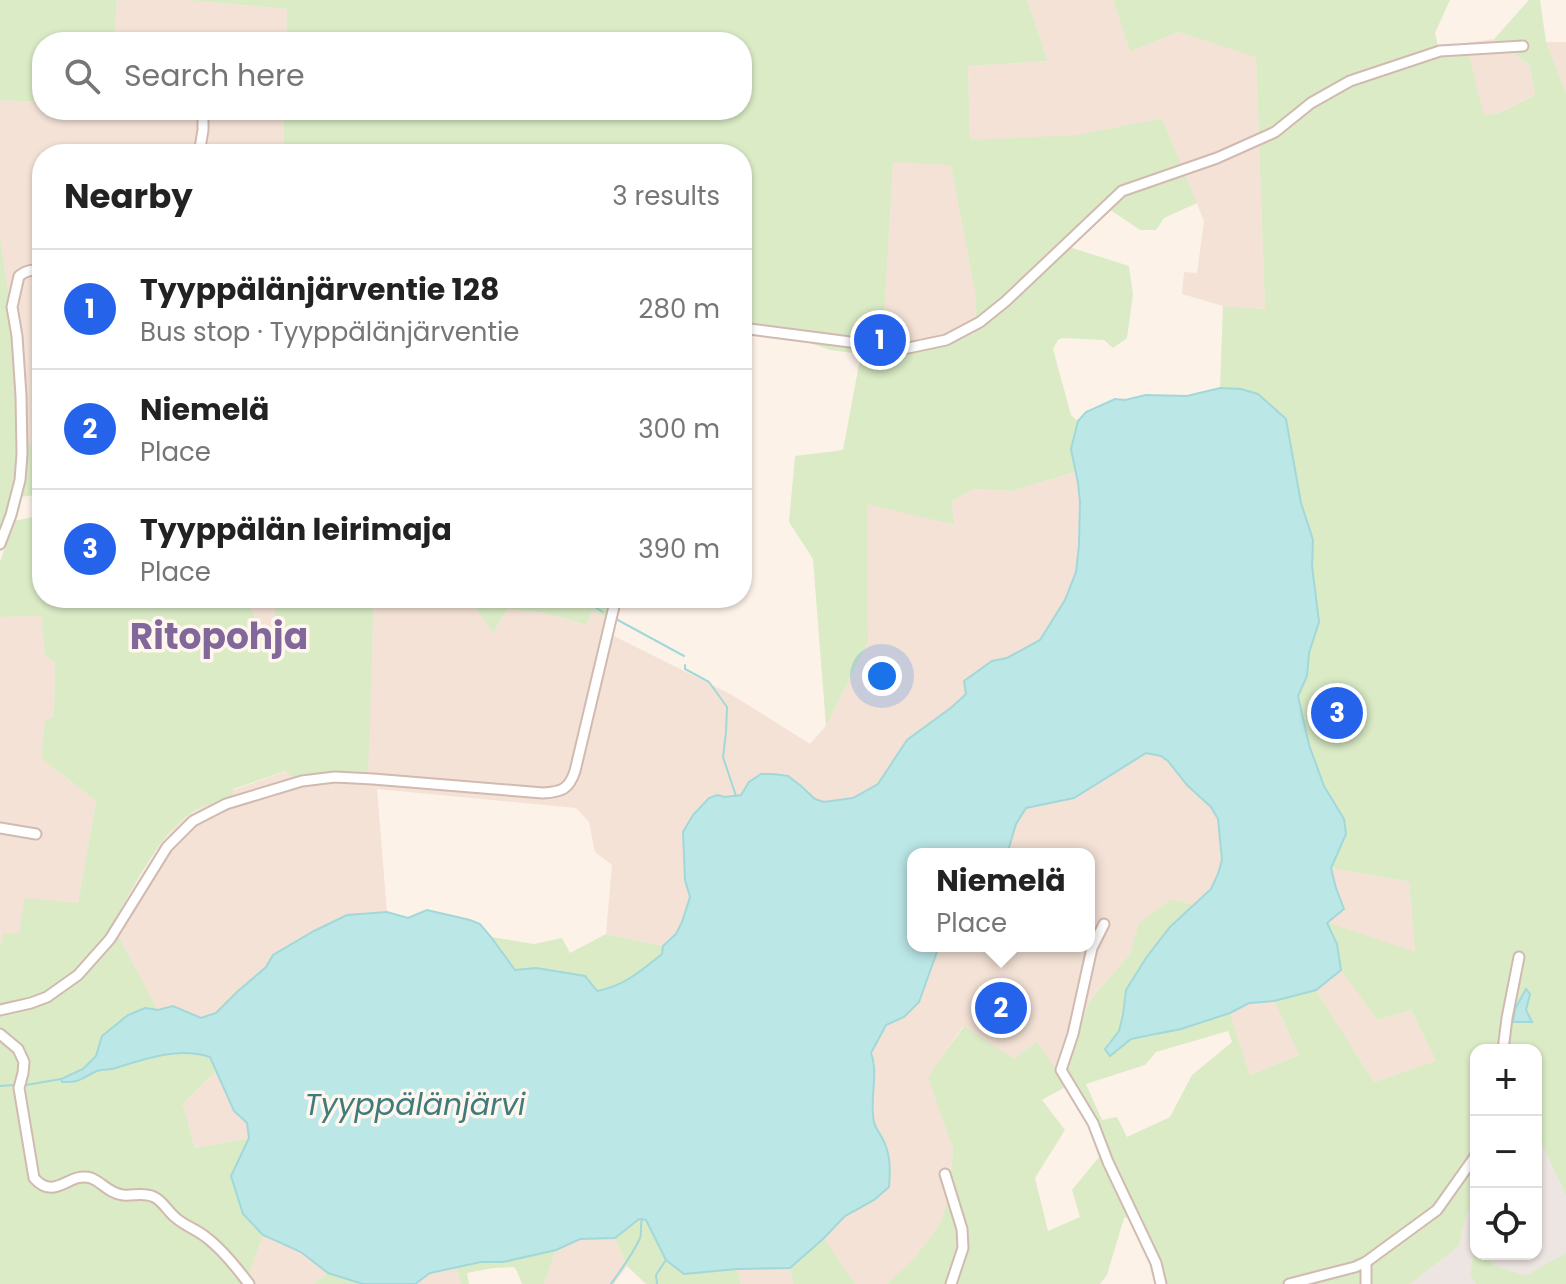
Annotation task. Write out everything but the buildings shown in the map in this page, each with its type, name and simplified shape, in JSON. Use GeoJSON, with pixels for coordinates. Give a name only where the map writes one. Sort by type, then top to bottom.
{"type":"FeatureCollection","features":[{"type":"Feature","properties":{"kind":"street"},"geometry":{"type":"LineString","coordinates":[[752,329],[908,348],[946,340],[980,322],[1006,301],[1122,191],[1217,158],[1275,132],[1311,103],[1350,81],[1440,51],[1523,46]]}},
{"type":"Feature","properties":{"kind":"street"},"geometry":{"type":"LineString","coordinates":[[201,144],[203,120]]}},
{"type":"Feature","properties":{"kind":"street"},"geometry":{"type":"LineString","coordinates":[[0,544],[20,480],[22,454],[17,336],[12,307],[19,276],[32,270]]}},
{"type":"Feature","properties":{"kind":"street"},"geometry":{"type":"LineString","coordinates":[[0,1010],[47,997],[78,975],[110,939],[167,847],[193,821],[226,804],[302,781],[335,777],[543,793],[566,788],[572,782],[575,771],[614,608]]}},
{"type":"Feature","properties":{"kind":"street"},"geometry":{"type":"LineString","coordinates":[[0,828],[36,834]]}},
{"type":"Feature","properties":{"kind":"street"},"geometry":{"type":"LineString","coordinates":[[1095,942],[1104,924]]}},
{"type":"Feature","properties":{"kind":"street"},"geometry":{"type":"LineString","coordinates":[[1091,952],[1073,1034],[1061,1070],[1093,1123],[1156,1263],[1161,1284]]}},
{"type":"Feature","properties":{"kind":"street"},"geometry":{"type":"LineString","coordinates":[[1504,1044],[1519,957]]}},
{"type":"Feature","properties":{"kind":"street"},"geometry":{"type":"LineString","coordinates":[[0,1034],[18,1049],[24,1062],[19,1088],[34,1178],[40,1186],[52,1188],[91,1178],[107,1190],[124,1195],[153,1196],[178,1220],[210,1240],[249,1284]]}},
{"type":"Feature","properties":{"kind":"street"},"geometry":{"type":"LineString","coordinates":[[1289,1284],[1366,1262],[1437,1210],[1470,1163]]}},
{"type":"Feature","properties":{"kind":"street"},"geometry":{"type":"LineString","coordinates":[[945,1174],[962,1229],[963,1248],[951,1284]]}},
{"type":"Feature","properties":{"kind":"street"},"geometry":{"type":"LineString","coordinates":[[1366,1262],[1366,1284]]}},
{"type":"Feature","properties":{"kind":"shaded area"},"geometry":{"type":"Polygon","coordinates":[[[117,0],[185,0],[287,9],[286,32],[115,32],[117,0]]]}},
{"type":"Feature","properties":{"kind":"shaded area"},"geometry":{"type":"Polygon","coordinates":[[[1027,0],[1113,0],[1130,52],[1178,32],[1256,56],[1265,309],[1223,306],[1182,294],[1184,272],[1197,273],[1204,221],[1162,118],[1077,135],[970,141],[968,66],[1048,61],[1027,0]]]}},
{"type":"Feature","properties":{"kind":"shaded area"},"geometry":{"type":"Polygon","coordinates":[[[1494,39],[1529,65],[1535,95],[1501,112],[1483,115],[1466,43],[1494,39]]]}},
{"type":"Feature","properties":{"kind":"shaded area"},"geometry":{"type":"Polygon","coordinates":[[[1546,42],[1566,42],[1566,93],[1546,42]]]}},
{"type":"Feature","properties":{"kind":"shaded area"},"geometry":{"type":"Polygon","coordinates":[[[0,100],[32,102],[32,120],[284,120],[283,144],[32,144],[32,444],[17,445],[18,393],[12,317],[0,237],[0,100]]]}},
{"type":"Feature","properties":{"kind":"shaded area"},"geometry":{"type":"Polygon","coordinates":[[[893,161],[951,164],[976,298],[975,333],[929,350],[882,356],[893,161]]]}},
{"type":"Feature","properties":{"kind":"shaded area"},"geometry":{"type":"Polygon","coordinates":[[[1075,472],[1078,483],[1080,502],[1076,572],[1065,600],[1040,640],[1007,658],[992,661],[952,707],[907,740],[878,784],[853,798],[824,802],[815,799],[788,776],[773,774],[760,774],[749,782],[741,795],[717,795],[685,880],[690,897],[683,922],[663,946],[606,934],[612,865],[595,852],[589,822],[576,808],[377,789],[387,912],[347,916],[273,955],[266,966],[216,1013],[201,1018],[173,1007],[158,1010],[112,924],[163,842],[177,824],[189,815],[233,790],[287,771],[295,779],[313,774],[367,773],[374,608],[476,608],[493,633],[507,609],[544,613],[587,625],[592,610],[607,618],[604,631],[732,695],[810,744],[826,726],[868,643],[866,503],[955,525],[951,502],[973,489],[1012,491],[1075,472]]]}},
{"type":"Feature","properties":{"kind":"shaded area"},"geometry":{"type":"Polygon","coordinates":[[[251,608],[275,608],[272,631],[255,621],[251,608]]]}},
{"type":"Feature","properties":{"kind":"shaded area"},"geometry":{"type":"Polygon","coordinates":[[[41,616],[45,656],[55,662],[54,717],[41,758],[96,801],[78,903],[19,935],[0,949],[0,617],[41,616]]]}},
{"type":"Feature","properties":{"kind":"shaded area"},"geometry":{"type":"Polygon","coordinates":[[[1146,753],[1161,756],[1211,807],[1218,819],[1222,860],[1218,874],[1211,889],[1195,905],[1171,899],[1140,923],[1130,954],[1090,1000],[1064,1070],[1058,1074],[1037,1041],[1014,1059],[963,1026],[929,1077],[953,1149],[949,1197],[941,1224],[916,1256],[887,1284],[855,1284],[824,1238],[845,1216],[874,1200],[884,1142],[874,1124],[872,1091],[875,1063],[871,1053],[886,1025],[904,1017],[919,1002],[937,952],[1095,952],[1095,848],[1009,848],[1016,824],[1026,808],[1074,798],[1146,753]]]}},
{"type":"Feature","properties":{"kind":"shaded area"},"geometry":{"type":"Polygon","coordinates":[[[1331,868],[1409,882],[1415,953],[1327,922],[1344,909],[1331,868]]]}},
{"type":"Feature","properties":{"kind":"shaded area"},"geometry":{"type":"Polygon","coordinates":[[[1341,970],[1377,1020],[1411,1010],[1436,1061],[1374,1082],[1316,990],[1341,970]]]}},
{"type":"Feature","properties":{"kind":"shaded area"},"geometry":{"type":"Polygon","coordinates":[[[1274,1001],[1299,1055],[1250,1075],[1230,1013],[1249,1003],[1274,1001]]]}},
{"type":"Feature","properties":{"kind":"shaded area"},"geometry":{"type":"Polygon","coordinates":[[[217,1070],[234,1111],[247,1122],[249,1138],[195,1148],[183,1104],[217,1070]]]}},
{"type":"Feature","properties":{"kind":"shaded area"},"geometry":{"type":"Polygon","coordinates":[[[1542,1145],[1566,1195],[1566,1253],[1526,1277],[1493,1265],[1490,1260],[1542,1260],[1542,1145]]]}},
{"type":"Feature","properties":{"kind":"shaded area"},"geometry":{"type":"Polygon","coordinates":[[[1470,1211],[1470,1276],[1476,1284],[1410,1284],[1459,1246],[1467,1212],[1470,1211]]]}},
{"type":"Feature","properties":{"kind":"shaded area"},"geometry":{"type":"Polygon","coordinates":[[[263,1235],[300,1252],[328,1273],[313,1284],[255,1284],[249,1275],[263,1235]]]}},
{"type":"Feature","properties":{"kind":"shaded area"},"geometry":{"type":"Polygon","coordinates":[[[615,1238],[627,1266],[614,1284],[544,1284],[556,1250],[580,1239],[615,1238]]]}},
{"type":"Feature","properties":{"kind":"shaded area"},"geometry":{"type":"Polygon","coordinates":[[[456,1268],[461,1284],[415,1284],[430,1273],[456,1268]]]}},
{"type":"Feature","properties":{"kind":"shaded area"},"geometry":{"type":"Polygon","coordinates":[[[790,1268],[793,1284],[741,1284],[737,1269],[790,1268]]]}},
{"type":"Feature","properties":{"kind":"green space"},"geometry":{"type":"Polygon","coordinates":[[[0,0],[117,0],[115,32],[32,32],[32,102],[0,100],[0,0]]]}},
{"type":"Feature","properties":{"kind":"green space"},"geometry":{"type":"Polygon","coordinates":[[[185,0],[1027,0],[1048,61],[968,66],[970,140],[1077,135],[1162,118],[1197,203],[1164,218],[1156,230],[1140,230],[1109,209],[1069,247],[1129,266],[1133,295],[1127,338],[1113,348],[1104,340],[1062,338],[1053,349],[1071,415],[1078,421],[1071,449],[1075,472],[1012,491],[973,489],[951,502],[955,525],[867,504],[868,643],[826,726],[813,559],[789,522],[795,456],[843,450],[861,354],[830,350],[752,323],[752,144],[283,144],[284,120],[752,120],[752,32],[286,32],[287,9],[185,0]],[[893,162],[882,356],[929,350],[975,333],[976,298],[951,165],[893,162]]]}},
{"type":"Feature","properties":{"kind":"green space"},"geometry":{"type":"Polygon","coordinates":[[[1113,0],[1450,0],[1435,33],[1438,46],[1466,43],[1484,115],[1501,112],[1535,95],[1529,65],[1494,39],[1529,0],[1540,0],[1546,42],[1566,93],[1566,1195],[1542,1145],[1542,1044],[1470,1044],[1470,1211],[1467,1212],[1459,1246],[1410,1284],[1163,1284],[1135,1214],[1124,1218],[1107,1275],[1100,1284],[887,1284],[916,1256],[940,1224],[949,1197],[953,1149],[928,1077],[964,1026],[1014,1059],[1037,1041],[1058,1073],[1064,1070],[1090,1000],[1130,954],[1139,923],[1171,899],[1195,905],[1170,927],[1123,1015],[1119,1031],[1107,1044],[1152,1036],[1230,1013],[1250,1075],[1299,1055],[1274,1001],[1316,990],[1374,1082],[1436,1061],[1411,1010],[1377,1020],[1341,970],[1337,944],[1327,922],[1415,952],[1409,882],[1331,868],[1346,834],[1344,819],[1324,786],[1309,745],[1298,696],[1307,676],[1309,653],[1319,622],[1312,566],[1313,540],[1301,503],[1286,419],[1241,389],[1220,388],[1223,306],[1265,309],[1256,57],[1178,32],[1130,52],[1113,0]],[[1228,1031],[1156,1052],[1145,1065],[1086,1084],[1102,1120],[1117,1117],[1127,1137],[1170,1117],[1192,1075],[1232,1042],[1228,1031]],[[1067,1086],[1042,1100],[1065,1130],[1035,1178],[1048,1231],[1080,1217],[1072,1190],[1099,1157],[1087,1119],[1067,1086]]]}},
{"type":"Feature","properties":{"kind":"green space"},"geometry":{"type":"Polygon","coordinates":[[[0,237],[15,347],[19,422],[10,495],[0,530],[0,237]]]}},
{"type":"Feature","properties":{"kind":"green space"},"geometry":{"type":"Polygon","coordinates":[[[27,445],[32,445],[32,495],[21,497],[26,476],[27,445]]]}},
{"type":"Feature","properties":{"kind":"green space"},"geometry":{"type":"Polygon","coordinates":[[[32,517],[32,608],[251,608],[255,621],[272,631],[275,608],[374,608],[368,773],[313,774],[294,779],[286,771],[233,789],[232,796],[197,810],[176,825],[156,851],[112,924],[158,1010],[145,1008],[102,1036],[96,1056],[83,1069],[78,1082],[100,1070],[169,1053],[195,1052],[210,1057],[217,1070],[183,1104],[195,1148],[249,1138],[231,1176],[243,1214],[263,1235],[249,1275],[255,1284],[0,1284],[0,949],[3,933],[19,934],[25,898],[78,903],[96,801],[41,758],[45,721],[54,716],[55,662],[45,656],[41,616],[0,617],[0,562],[14,521],[32,517]]]}},
{"type":"Feature","properties":{"kind":"green space"},"geometry":{"type":"Polygon","coordinates":[[[476,608],[609,608],[607,618],[592,610],[587,625],[544,613],[507,609],[493,633],[476,608]]]}},
{"type":"Feature","properties":{"kind":"green space"},"geometry":{"type":"Polygon","coordinates":[[[606,934],[663,946],[662,954],[630,979],[597,992],[536,968],[515,970],[491,937],[534,944],[562,938],[570,953],[606,934]]]}},
{"type":"Feature","properties":{"kind":"green space"},"geometry":{"type":"Polygon","coordinates":[[[639,1219],[646,1219],[666,1259],[683,1274],[737,1269],[741,1284],[646,1284],[627,1266],[615,1238],[639,1219]]]}},
{"type":"Feature","properties":{"kind":"green space"},"geometry":{"type":"Polygon","coordinates":[[[824,1238],[855,1284],[793,1284],[790,1268],[824,1238]]]}},
{"type":"Feature","properties":{"kind":"green space"},"geometry":{"type":"Polygon","coordinates":[[[556,1250],[544,1284],[522,1284],[514,1267],[467,1273],[469,1284],[461,1284],[456,1268],[481,1262],[503,1262],[556,1250]]]}},
{"type":"Feature","properties":{"kind":"green space"},"geometry":{"type":"Polygon","coordinates":[[[1566,1253],[1566,1284],[1476,1284],[1470,1276],[1472,1260],[1490,1260],[1493,1265],[1526,1276],[1566,1253]]]}},
{"type":"Feature","properties":{"kind":"green space"},"geometry":{"type":"Polygon","coordinates":[[[328,1273],[363,1284],[313,1284],[328,1273]]]}},
{"type":"Feature","properties":{"kind":"water","name":"Tyyppälänjärvi"},"geometry":{"type":"Polygon","coordinates":[[[1220,388],[1241,389],[1258,394],[1286,419],[1301,503],[1313,540],[1312,566],[1319,622],[1309,653],[1307,676],[1298,696],[1309,745],[1324,786],[1344,819],[1346,834],[1331,868],[1344,909],[1327,923],[1337,944],[1341,970],[1316,990],[1274,1001],[1249,1003],[1230,1013],[1181,1029],[1131,1039],[1110,1056],[1105,1049],[1119,1031],[1126,990],[1170,927],[1211,889],[1222,860],[1218,819],[1211,807],[1187,785],[1168,761],[1146,753],[1074,798],[1026,808],[1016,824],[1009,848],[907,848],[907,952],[937,952],[919,1002],[904,1017],[886,1025],[871,1053],[874,1069],[873,1113],[888,1155],[889,1187],[874,1200],[845,1216],[790,1268],[684,1274],[666,1260],[646,1220],[639,1219],[615,1238],[580,1239],[556,1250],[430,1273],[415,1284],[363,1284],[328,1273],[301,1252],[263,1235],[243,1214],[231,1176],[249,1138],[247,1123],[234,1111],[210,1057],[187,1053],[163,1055],[97,1071],[78,1081],[62,1082],[61,1079],[83,1069],[96,1056],[102,1036],[128,1015],[145,1008],[158,1010],[173,1006],[201,1018],[216,1013],[266,967],[273,955],[347,915],[387,912],[408,918],[427,910],[480,924],[515,970],[536,968],[585,976],[597,991],[616,986],[632,977],[662,954],[663,946],[676,934],[682,922],[690,897],[685,880],[683,832],[709,798],[741,795],[749,782],[761,774],[788,776],[815,799],[824,802],[853,798],[878,784],[907,740],[966,694],[964,681],[992,661],[1007,658],[1040,640],[1065,600],[1076,572],[1079,545],[1080,502],[1071,449],[1078,421],[1086,412],[1115,399],[1146,395],[1187,396],[1220,388]]]}},
{"type":"Feature","properties":{"kind":"water"},"geometry":{"type":"Polygon","coordinates":[[[1526,989],[1530,994],[1526,1010],[1532,1022],[1513,1022],[1515,1009],[1526,989]]]}},
{"type":"Feature","properties":{"kind":"waterway"},"geometry":{"type":"LineString","coordinates":[[596,608],[603,612]]}},
{"type":"Feature","properties":{"kind":"waterway"},"geometry":{"type":"LineString","coordinates":[[616,619],[684,656]]}},
{"type":"Feature","properties":{"kind":"waterway"},"geometry":{"type":"LineString","coordinates":[[685,665],[685,669],[709,682],[727,707],[723,757],[736,796]]}},
{"type":"Feature","properties":{"kind":"waterway"},"geometry":{"type":"LineString","coordinates":[[26,1085],[61,1079]]}},
{"type":"Feature","properties":{"kind":"waterway"},"geometry":{"type":"LineString","coordinates":[[0,1086],[13,1085]]}},
{"type":"Feature","properties":{"kind":"waterway"},"geometry":{"type":"LineString","coordinates":[[611,1284],[641,1236],[642,1219]]}},
{"type":"Feature","properties":{"kind":"waterway"},"geometry":{"type":"LineString","coordinates":[[657,1284],[656,1275],[666,1260]]}},
{"type":"Feature","properties":{"kind":"place","name":"Tyyppälänjärventie 128"},"geometry":{"type":"Point","coordinates":[880,340]}},
{"type":"Feature","properties":{"kind":"place","name":"Tyyppälän leirimaja"},"geometry":{"type":"Point","coordinates":[1337,713]}},
{"type":"Feature","properties":{"kind":"place","name":"Niemelä"},"geometry":{"type":"Point","coordinates":[1001,1008]}},
{"type":"Feature","properties":{"kind":"district","name":"Ritopohja"},"geometry":{"type":"Point","coordinates":[219,636]}}]}
